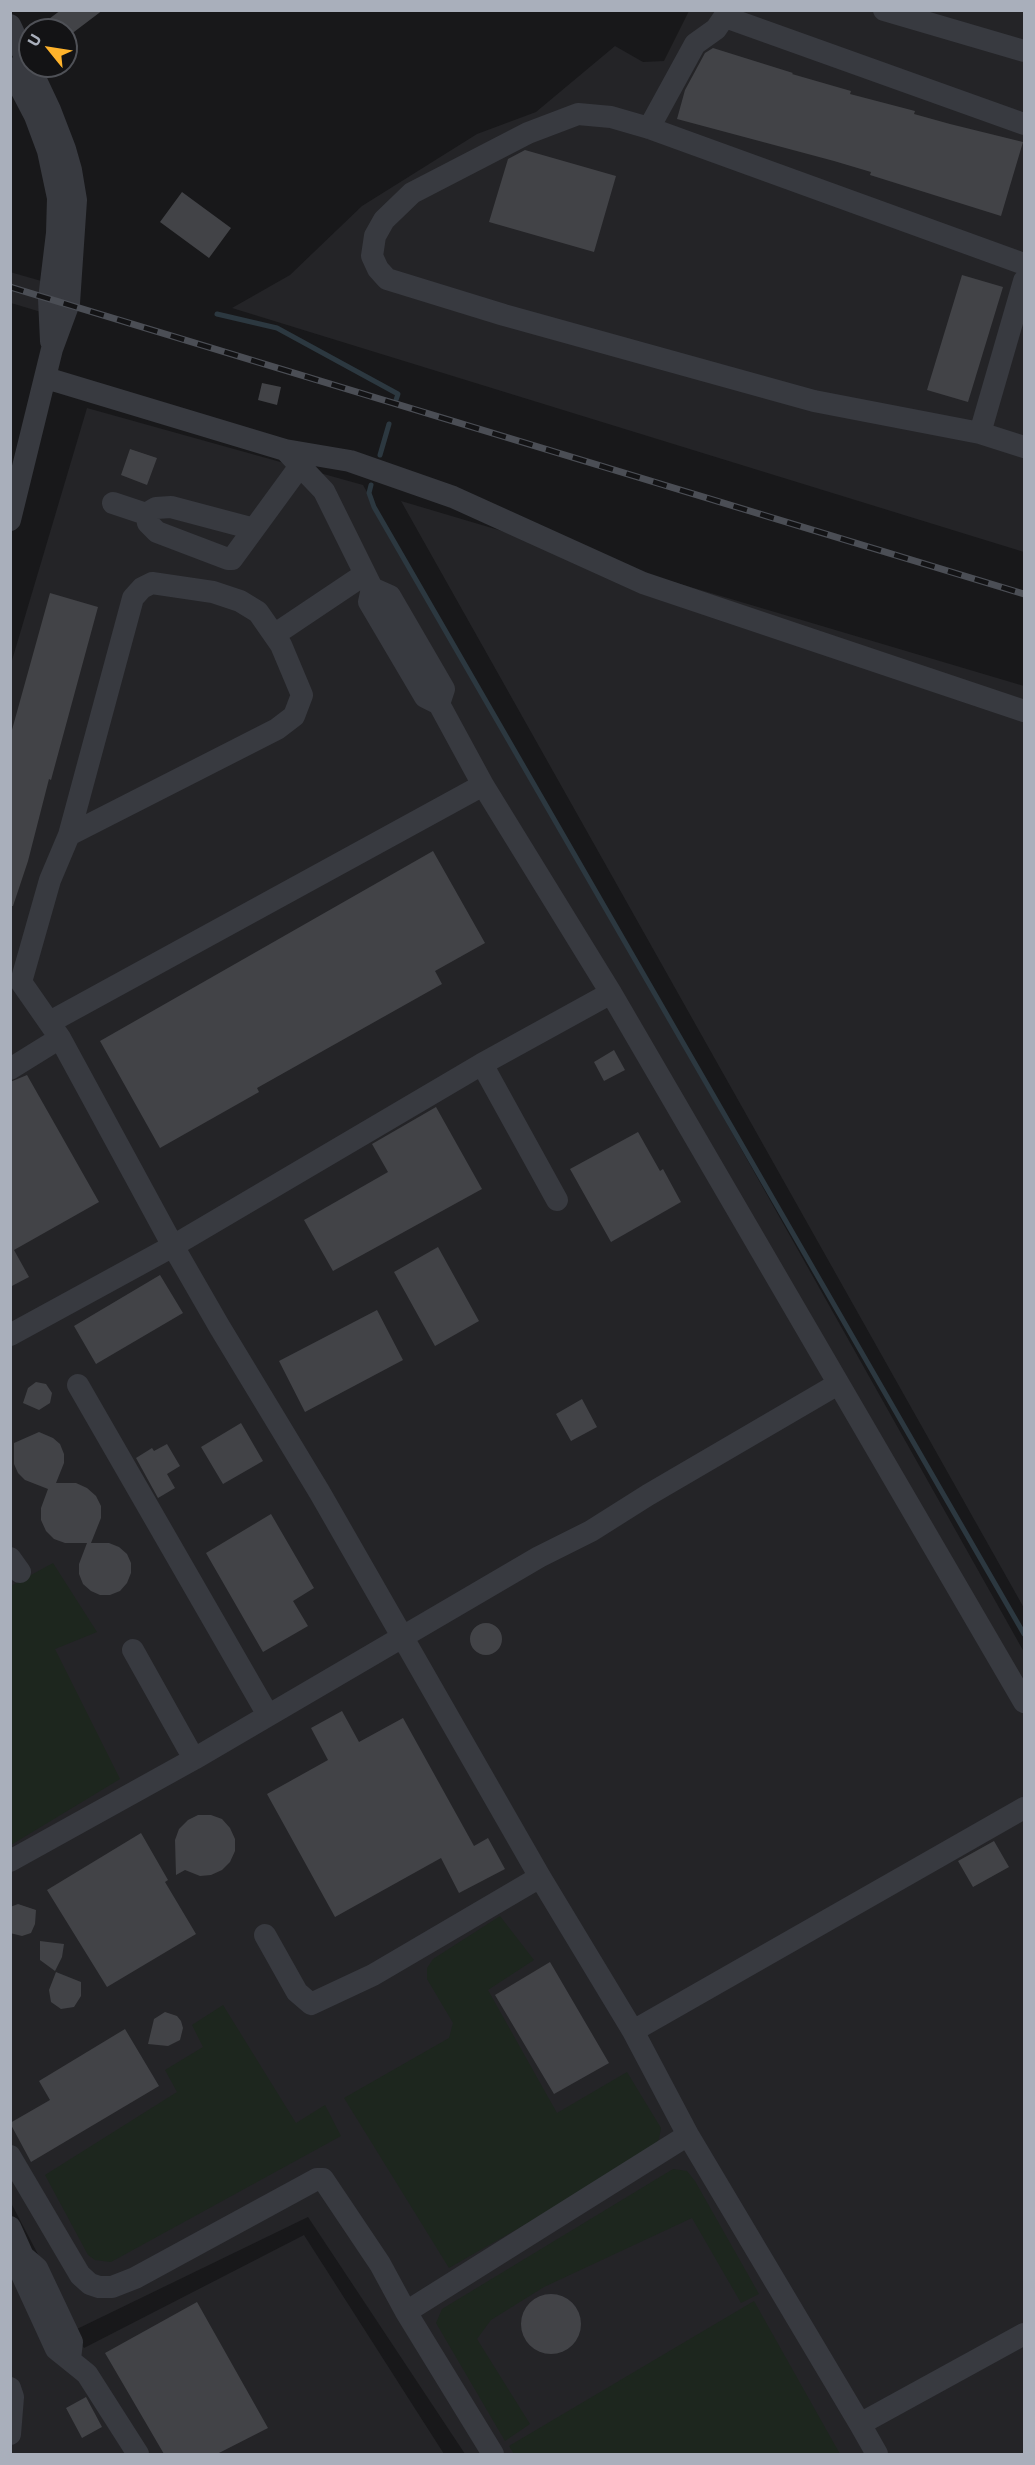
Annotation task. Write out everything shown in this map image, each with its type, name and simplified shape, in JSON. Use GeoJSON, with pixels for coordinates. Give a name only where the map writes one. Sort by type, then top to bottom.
{"type":"FeatureCollection","features":[{"type":"Feature","properties":{"kind":"street"},"geometry":{"type":"LineString","coordinates":[[884,10],[1024,51]]}},
{"type":"Feature","properties":{"kind":"street"},"geometry":{"type":"LineString","coordinates":[[650,128],[695,44],[716,29],[727,14],[1024,124]]}},
{"type":"Feature","properties":{"kind":"street"},"geometry":{"type":"LineString","coordinates":[[10,25],[50,110],[65,149],[71,170],[75,200],[69,303],[52,349],[10,520]]}},
{"type":"Feature","properties":{"kind":"street"},"geometry":{"type":"LineString","coordinates":[[10,68],[35,116],[48,151],[58,198],[57,233],[49,299],[52,349]]}},
{"type":"Feature","properties":{"kind":"street"},"geometry":{"type":"LineString","coordinates":[[1024,264],[650,128],[611,117],[578,114],[528,133],[412,193],[384,220],[375,236],[372,256],[378,269],[387,279],[408,287],[814,401],[980,433],[1024,447]]}},
{"type":"Feature","properties":{"kind":"street"},"geometry":{"type":"LineString","coordinates":[[980,433],[1024,281]]}},
{"type":"Feature","properties":{"kind":"street"},"geometry":{"type":"LineString","coordinates":[[46,378],[298,456],[350,461],[453,497],[643,583],[1024,711]]}},
{"type":"Feature","properties":{"kind":"street"},"geometry":{"type":"LineString","coordinates":[[146,513],[148,523],[157,532],[228,559],[236,556],[298,456]]}},
{"type":"Feature","properties":{"kind":"street"},"geometry":{"type":"LineString","coordinates":[[298,456],[324,491],[368,581],[390,596],[444,689],[439,704],[483,784],[611,993],[1024,1702]]}},
{"type":"Feature","properties":{"kind":"street"},"geometry":{"type":"LineString","coordinates":[[113,503],[146,513],[156,508],[171,507],[254,529]]}},
{"type":"Feature","properties":{"kind":"street"},"geometry":{"type":"LineString","coordinates":[[274,635],[368,581]]}},
{"type":"Feature","properties":{"kind":"street"},"geometry":{"type":"LineString","coordinates":[[69,835],[277,729],[294,716],[302,695],[281,645],[258,612],[240,601],[213,592],[152,583],[142,588],[134,598],[69,835],[50,880],[16,981],[55,1030],[173,1246],[404,1638],[540,1877],[633,2031],[688,2135],[877,2454]]}},
{"type":"Feature","properties":{"kind":"street"},"geometry":{"type":"LineString","coordinates":[[10,1069],[55,1030],[483,784]]}},
{"type":"Feature","properties":{"kind":"street"},"geometry":{"type":"LineString","coordinates":[[10,1335],[173,1246],[483,1064],[611,993]]}},
{"type":"Feature","properties":{"kind":"street"},"geometry":{"type":"LineString","coordinates":[[483,1064],[557,1200]]}},
{"type":"Feature","properties":{"kind":"street"},"geometry":{"type":"LineString","coordinates":[[10,1861],[194,1759],[539,1557],[591,1531],[838,1384]]}},
{"type":"Feature","properties":{"kind":"street"},"geometry":{"type":"LineString","coordinates":[[78,1385],[268,1715]]}},
{"type":"Feature","properties":{"kind":"street"},"geometry":{"type":"LineString","coordinates":[[133,1650],[194,1759]]}},
{"type":"Feature","properties":{"kind":"street"},"geometry":{"type":"LineString","coordinates":[[633,2031],[1024,1808]]}},
{"type":"Feature","properties":{"kind":"street"},"geometry":{"type":"LineString","coordinates":[[265,1935],[297,1992],[311,2004],[373,1976],[540,1877]]}},
{"type":"Feature","properties":{"kind":"street"},"geometry":{"type":"LineString","coordinates":[[406,2312],[688,2135]]}},
{"type":"Feature","properties":{"kind":"street"},"geometry":{"type":"LineString","coordinates":[[10,2156],[80,2275],[90,2284],[99,2287],[112,2286],[135,2278],[317,2179],[323,2179],[380,2264],[406,2312],[493,2454]]}},
{"type":"Feature","properties":{"kind":"street"},"geometry":{"type":"LineString","coordinates":[[10,2227],[23,2256],[37,2268],[72,2342],[70,2359],[87,2374],[138,2454]]}},
{"type":"Feature","properties":{"kind":"street"},"geometry":{"type":"LineString","coordinates":[[860,2424],[1024,2334]]}},
{"type":"Feature","properties":{"kind":"street"},"geometry":{"type":"LineString","coordinates":[[10,2434],[11,2394]]}},
{"type":"Feature","properties":{"kind":"shaded area"},"geometry":{"type":"Polygon","coordinates":[[[689,11],[1024,11],[1024,552],[232,308],[290,275],[362,206],[477,134],[536,112],[615,46],[643,62],[664,61],[689,11]]]}},
{"type":"Feature","properties":{"kind":"shaded area"},"geometry":{"type":"Polygon","coordinates":[[[10,272],[45,282],[41,312],[11,303],[10,272]]]}},
{"type":"Feature","properties":{"kind":"shaded area"},"geometry":{"type":"Polygon","coordinates":[[[87,408],[363,485],[649,985],[1024,1652],[1024,2454],[465,2454],[308,2217],[77,2329],[10,2201],[10,667],[87,408]]]}},
{"type":"Feature","properties":{"kind":"shaded area"},"geometry":{"type":"Polygon","coordinates":[[[401,501],[1024,686],[1024,1608],[401,501]]]}},
{"type":"Feature","properties":{"kind":"shaded area"},"geometry":{"type":"Polygon","coordinates":[[[53,1563],[97,1632],[55,1649],[120,1779],[11,1845],[11,1586],[53,1563]]]}},
{"type":"Feature","properties":{"kind":"shaded area"},"geometry":{"type":"Polygon","coordinates":[[[500,1916],[534,1960],[488,1990],[557,2113],[627,2072],[661,2128],[659,2139],[650,2153],[449,2268],[344,2098],[449,2038],[453,2023],[427,1979],[427,1968],[433,1959],[500,1916]]]}},
{"type":"Feature","properties":{"kind":"shaded area"},"geometry":{"type":"Polygon","coordinates":[[[223,2005],[296,2123],[325,2105],[341,2136],[111,2262],[95,2260],[88,2255],[45,2175],[177,2092],[165,2070],[203,2047],[192,2025],[223,2005]]]}},
{"type":"Feature","properties":{"kind":"shaded area"},"geometry":{"type":"Polygon","coordinates":[[[673,2169],[687,2171],[695,2181],[759,2294],[741,2303],[692,2218],[544,2287],[491,2320],[477,2339],[530,2424],[505,2441],[436,2323],[442,2309],[673,2169]]]}},
{"type":"Feature","properties":{"kind":"shaded area"},"geometry":{"type":"Polygon","coordinates":[[[10,2230],[84,2348],[304,2235],[444,2454],[11,2454],[10,2230]]]}},
{"type":"Feature","properties":{"kind":"shaded area"},"geometry":{"type":"Polygon","coordinates":[[[754,2301],[840,2454],[514,2454],[509,2446],[754,2301]]]}},
{"type":"Feature","properties":{"kind":"building"},"geometry":{"type":"Polygon","coordinates":[[[61,10],[103,10],[78,29],[78,18],[50,18],[61,10]]]}},
{"type":"Feature","properties":{"kind":"building"},"geometry":{"type":"Polygon","coordinates":[[[713,48],[851,91],[850,94],[915,111],[914,114],[1023,142],[1001,216],[870,175],[871,172],[677,119],[685,90],[705,53],[713,48]]]}},
{"type":"Feature","properties":{"kind":"building"},"geometry":{"type":"Polygon","coordinates":[[[525,150],[616,176],[594,252],[489,222],[508,159],[525,150]]]}},
{"type":"Feature","properties":{"kind":"building"},"geometry":{"type":"Polygon","coordinates":[[[182,192],[231,228],[209,258],[160,222],[182,192]]]}},
{"type":"Feature","properties":{"kind":"building"},"geometry":{"type":"Polygon","coordinates":[[[962,275],[1003,287],[968,402],[927,390],[962,275]]]}},
{"type":"Feature","properties":{"kind":"building"},"geometry":{"type":"Polygon","coordinates":[[[262,383],[281,387],[277,405],[258,400],[262,383]]]}},
{"type":"Feature","properties":{"kind":"building"},"geometry":{"type":"Polygon","coordinates":[[[130,449],[157,458],[147,485],[121,475],[130,449]]]}},
{"type":"Feature","properties":{"kind":"building"},"geometry":{"type":"Polygon","coordinates":[[[50,593],[98,607],[28,861],[13,906],[10,906],[10,737],[50,593]]]}},
{"type":"Feature","properties":{"kind":"building"},"geometry":{"type":"Polygon","coordinates":[[[433,851],[485,943],[435,971],[442,984],[257,1088],[259,1092],[160,1148],[100,1041],[433,851]]]}},
{"type":"Feature","properties":{"kind":"building"},"geometry":{"type":"Polygon","coordinates":[[[614,1050],[625,1070],[604,1081],[594,1062],[614,1050]]]}},
{"type":"Feature","properties":{"kind":"building"},"geometry":{"type":"Polygon","coordinates":[[[27,1075],[99,1202],[14,1250],[29,1277],[10,1287],[10,1082],[27,1075]]]}},
{"type":"Feature","properties":{"kind":"building"},"geometry":{"type":"Polygon","coordinates":[[[436,1107],[482,1189],[333,1271],[304,1220],[388,1172],[372,1144],[436,1107]]]}},
{"type":"Feature","properties":{"kind":"building"},"geometry":{"type":"Polygon","coordinates":[[[638,1132],[660,1171],[663,1169],[681,1202],[611,1242],[570,1169],[638,1132]]]}},
{"type":"Feature","properties":{"kind":"building"},"geometry":{"type":"Polygon","coordinates":[[[438,1247],[479,1321],[435,1346],[394,1272],[438,1247]]]}},
{"type":"Feature","properties":{"kind":"building"},"geometry":{"type":"Polygon","coordinates":[[[160,1275],[183,1313],[96,1364],[74,1326],[160,1275]]]}},
{"type":"Feature","properties":{"kind":"building"},"geometry":{"type":"Polygon","coordinates":[[[377,1310],[403,1360],[305,1412],[279,1361],[377,1310]]]}},
{"type":"Feature","properties":{"kind":"building"},"geometry":{"type":"Polygon","coordinates":[[[36,1382],[46,1384],[52,1393],[50,1403],[39,1410],[23,1403],[28,1388],[36,1382]]]}},
{"type":"Feature","properties":{"kind":"building"},"geometry":{"type":"Polygon","coordinates":[[[582,1399],[597,1427],[571,1441],[556,1414],[582,1399]]]}},
{"type":"Feature","properties":{"kind":"building"},"geometry":{"type":"Polygon","coordinates":[[[241,1423],[263,1461],[223,1484],[201,1447],[241,1423]]]}},
{"type":"Feature","properties":{"kind":"building"},"geometry":{"type":"Polygon","coordinates":[[[39,1432],[60,1444],[64,1454],[64,1463],[56,1483],[76,1483],[87,1488],[96,1496],[101,1506],[101,1518],[91,1543],[65,1543],[54,1539],[46,1531],[41,1520],[41,1508],[48,1489],[25,1480],[18,1473],[14,1464],[14,1443],[39,1432]]]}},
{"type":"Feature","properties":{"kind":"building"},"geometry":{"type":"Polygon","coordinates":[[[167,1444],[180,1466],[167,1474],[175,1488],[158,1498],[136,1458],[152,1448],[154,1451],[167,1444]]]}},
{"type":"Feature","properties":{"kind":"building"},"geometry":{"type":"Polygon","coordinates":[[[271,1514],[314,1588],[293,1601],[308,1626],[263,1652],[206,1553],[271,1514]]]}},
{"type":"Feature","properties":{"kind":"building"},"geometry":{"type":"Polygon","coordinates":[[[87,1543],[109,1543],[119,1547],[127,1554],[131,1563],[131,1573],[127,1583],[120,1591],[110,1595],[100,1595],[83,1584],[79,1574],[79,1564],[87,1543]]]}},
{"type":"Feature","properties":{"kind":"building"},"geometry":{"type":"Polygon","coordinates":[[[486,1623],[498,1627],[502,1639],[498,1651],[486,1655],[474,1651],[470,1639],[474,1627],[486,1623]]]}},
{"type":"Feature","properties":{"kind":"building"},"geometry":{"type":"Polygon","coordinates":[[[342,1711],[359,1742],[403,1718],[474,1846],[488,1838],[505,1869],[459,1893],[441,1858],[335,1917],[267,1794],[328,1760],[311,1728],[342,1711]]]}},
{"type":"Feature","properties":{"kind":"building"},"geometry":{"type":"Polygon","coordinates":[[[198,1815],[211,1815],[222,1819],[230,1828],[235,1839],[235,1851],[230,1862],[222,1870],[211,1875],[200,1876],[185,1870],[176,1875],[175,1840],[179,1829],[188,1820],[198,1815]]]}},
{"type":"Feature","properties":{"kind":"building"},"geometry":{"type":"Polygon","coordinates":[[[141,1833],[168,1880],[165,1882],[196,1934],[107,1987],[47,1890],[141,1833]]]}},
{"type":"Feature","properties":{"kind":"building"},"geometry":{"type":"Polygon","coordinates":[[[994,1841],[1009,1867],[973,1887],[958,1861],[994,1841]]]}},
{"type":"Feature","properties":{"kind":"building"},"geometry":{"type":"Polygon","coordinates":[[[18,1904],[36,1910],[35,1924],[31,1933],[22,1936],[10,1933],[10,1907],[18,1904]]]}},
{"type":"Feature","properties":{"kind":"building"},"geometry":{"type":"Polygon","coordinates":[[[40,1941],[64,1944],[62,1957],[55,1971],[40,1960],[40,1941]]]}},
{"type":"Feature","properties":{"kind":"building"},"geometry":{"type":"Polygon","coordinates":[[[550,1962],[609,2063],[554,2094],[495,1995],[550,1962]]]}},
{"type":"Feature","properties":{"kind":"building"},"geometry":{"type":"Polygon","coordinates":[[[56,1972],[81,1982],[81,1996],[74,2007],[61,2009],[51,2002],[49,1990],[56,1972]]]}},
{"type":"Feature","properties":{"kind":"building"},"geometry":{"type":"Polygon","coordinates":[[[165,2012],[177,2016],[181,2021],[183,2028],[180,2040],[168,2046],[148,2044],[154,2019],[165,2012]]]}},
{"type":"Feature","properties":{"kind":"building"},"geometry":{"type":"Polygon","coordinates":[[[125,2029],[159,2086],[31,2162],[10,2123],[50,2100],[39,2081],[125,2029]]]}},
{"type":"Feature","properties":{"kind":"building"},"geometry":{"type":"Polygon","coordinates":[[[545,2294],[557,2294],[568,2299],[576,2307],[581,2324],[579,2336],[568,2349],[557,2354],[545,2354],[534,2349],[526,2341],[521,2330],[521,2318],[526,2307],[534,2299],[545,2294]]]}},
{"type":"Feature","properties":{"kind":"building"},"geometry":{"type":"Polygon","coordinates":[[[197,2302],[268,2428],[217,2454],[164,2454],[105,2353],[197,2302]]]}},
{"type":"Feature","properties":{"kind":"building"},"geometry":{"type":"Polygon","coordinates":[[[86,2397],[102,2427],[82,2438],[66,2408],[86,2397]]]}},
{"type":"Feature","properties":{"kind":"waterway"},"geometry":{"type":"LineString","coordinates":[[217,314],[277,328],[398,394],[396,400]]}},
{"type":"Feature","properties":{"kind":"waterway"},"geometry":{"type":"LineString","coordinates":[[380,455],[389,424]]}},
{"type":"Feature","properties":{"kind":"waterway"},"geometry":{"type":"LineString","coordinates":[[371,485],[369,493],[374,507],[1024,1634]]}},
{"type":"Feature","properties":{"kind":"railway"},"geometry":{"type":"LineString","coordinates":[[10,287],[1024,594]]}}]}
